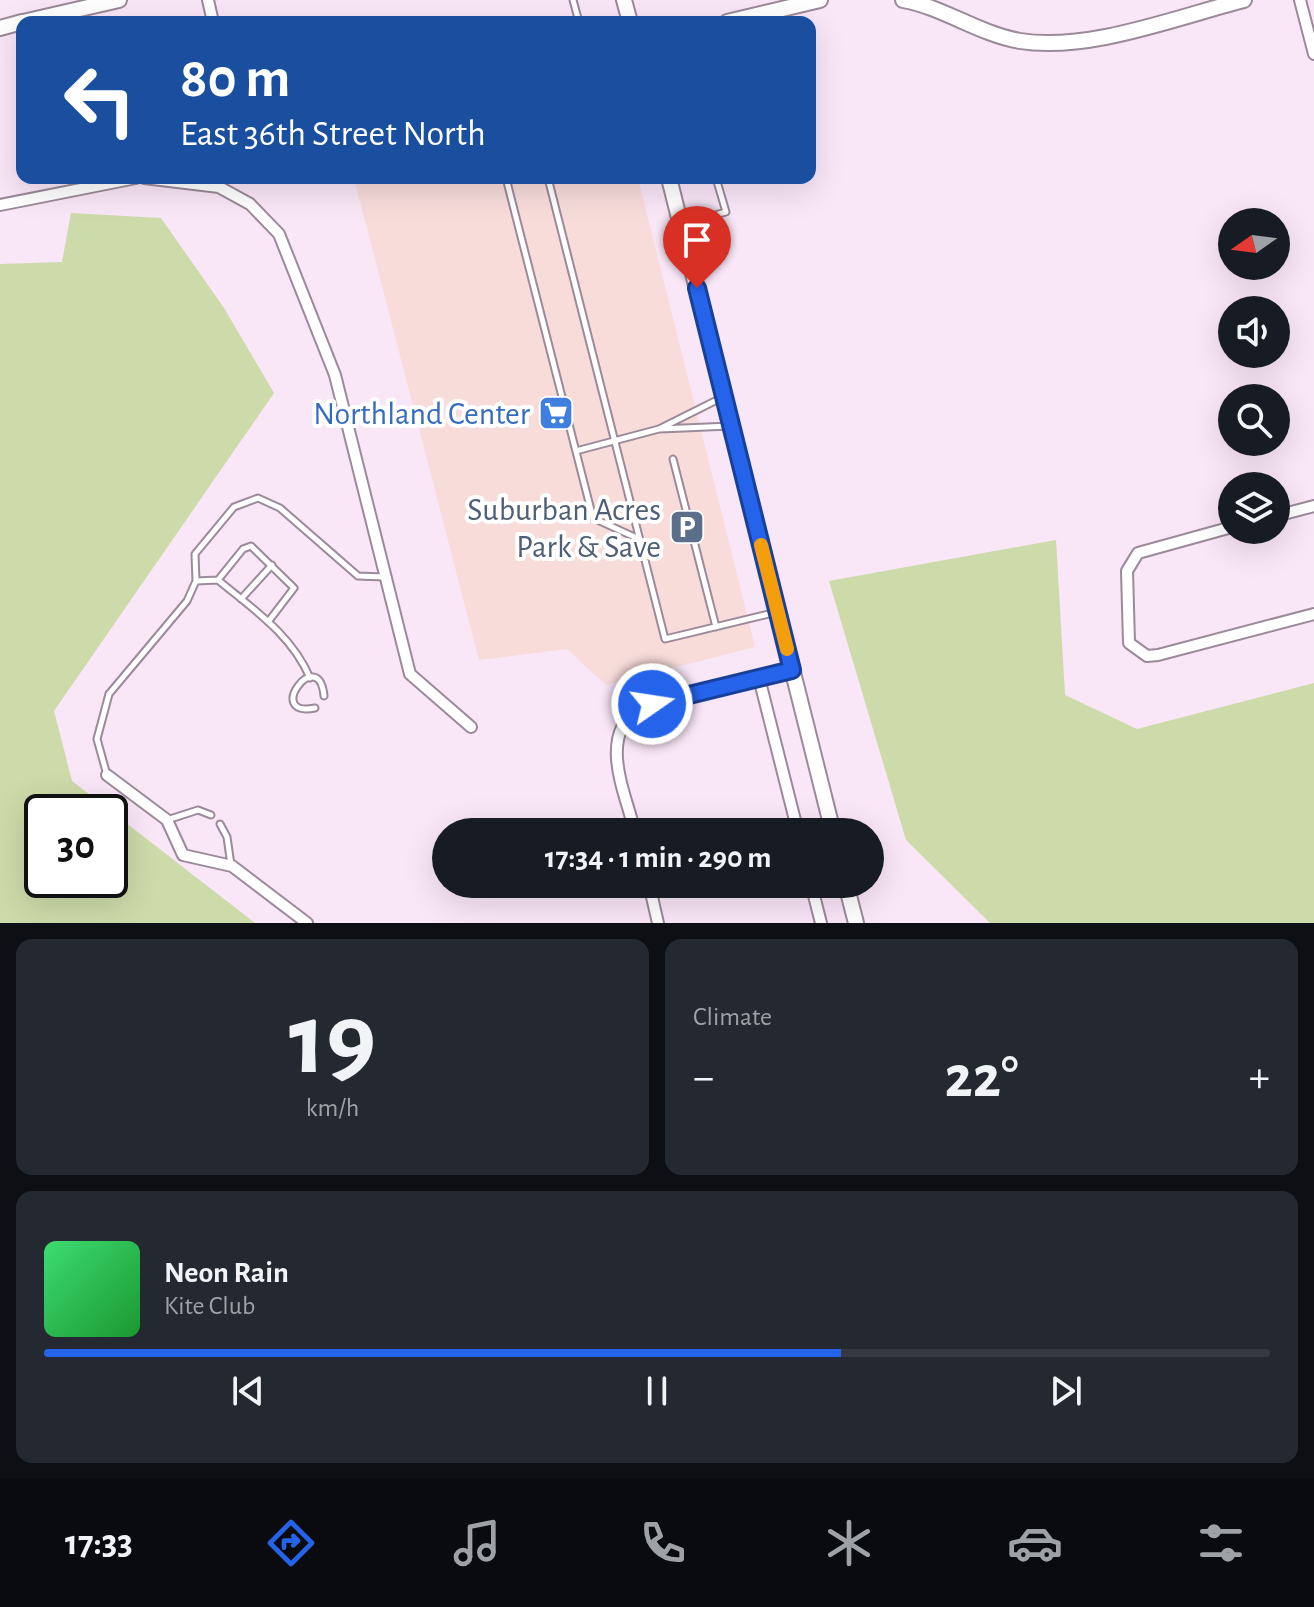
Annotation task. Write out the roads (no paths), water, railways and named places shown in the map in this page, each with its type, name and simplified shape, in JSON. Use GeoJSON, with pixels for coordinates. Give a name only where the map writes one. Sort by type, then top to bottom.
{"type":"FeatureCollection","features":[{"type":"Feature","properties":{"kind":"main road"},"geometry":{"type":"LineString","coordinates":[[48,16],[119,0]]}},
{"type":"Feature","properties":{"kind":"main road"},"geometry":{"type":"LineString","coordinates":[[752,16],[820,0]]}},
{"type":"Feature","properties":{"kind":"main road"},"geometry":{"type":"LineString","coordinates":[[903,0],[988,33],[1051,43],[1103,36],[1244,0]]}},
{"type":"Feature","properties":{"kind":"main road"},"geometry":{"type":"LineString","coordinates":[[671,184],[829,818]]}},
{"type":"Feature","properties":{"kind":"main road"},"geometry":{"type":"LineString","coordinates":[[850,898],[856,923]]}},
{"type":"Feature","properties":{"kind":"street"},"geometry":{"type":"LineString","coordinates":[[1300,0],[1314,54]]}},
{"type":"Feature","properties":{"kind":"street"},"geometry":{"type":"LineString","coordinates":[[0,205],[106,184]]}},
{"type":"Feature","properties":{"kind":"street"},"geometry":{"type":"LineString","coordinates":[[222,184],[265,216],[289,254],[335,375],[410,674],[471,727]]}},
{"type":"Feature","properties":{"kind":"street"},"geometry":{"type":"LineString","coordinates":[[1290,512],[1314,506]]}},
{"type":"Feature","properties":{"kind":"street"},"geometry":{"type":"LineString","coordinates":[[1218,531],[1138,553],[1127,571],[1129,643],[1147,656],[1158,655],[1314,614]]}},
{"type":"Feature","properties":{"kind":"street"},"geometry":{"type":"LineString","coordinates":[[632,818],[616,755],[616,739],[628,716],[640,707],[792,670]]}},
{"type":"Feature","properties":{"kind":"street"},"geometry":{"type":"LineString","coordinates":[[759,678],[794,818]]}},
{"type":"Feature","properties":{"kind":"street"},"geometry":{"type":"LineString","coordinates":[[107,775],[167,820],[183,855],[232,866],[307,923]]}},
{"type":"Feature","properties":{"kind":"street"},"geometry":{"type":"LineString","coordinates":[[652,898],[658,923]]}},
{"type":"Feature","properties":{"kind":"street"},"geometry":{"type":"LineString","coordinates":[[815,898],[821,923]]}},
{"type":"Feature","properties":{"kind":"lane"},"geometry":{"type":"LineString","coordinates":[[508,184],[593,518],[639,539]]}},
{"type":"Feature","properties":{"kind":"lane"},"geometry":{"type":"LineString","coordinates":[[550,184],[665,639],[777,611]]}},
{"type":"Feature","properties":{"kind":"lane"},"geometry":{"type":"LineString","coordinates":[[681,224],[726,212],[718,184]]}},
{"type":"Feature","properties":{"kind":"lane"},"geometry":{"type":"LineString","coordinates":[[659,429],[724,396]]}},
{"type":"Feature","properties":{"kind":"lane"},"geometry":{"type":"LineString","coordinates":[[576,451],[659,429],[732,425]]}},
{"type":"Feature","properties":{"kind":"lane"},"geometry":{"type":"LineString","coordinates":[[673,459],[716,627]]}},
{"type":"Feature","properties":{"kind":"lane"},"geometry":{"type":"LineString","coordinates":[[107,775],[97,739],[109,694],[187,601],[196,581],[195,554],[234,507],[258,498],[280,508],[358,576],[384,577]]}},
{"type":"Feature","properties":{"kind":"lane"},"geometry":{"type":"LineString","coordinates":[[218,580],[243,549],[251,546],[294,588],[268,622]]}},
{"type":"Feature","properties":{"kind":"lane"},"geometry":{"type":"LineString","coordinates":[[241,599],[272,565]]}},
{"type":"Feature","properties":{"kind":"lane"},"geometry":{"type":"LineString","coordinates":[[196,581],[218,580],[268,622],[296,651],[310,678],[322,686],[324,696]]}},
{"type":"Feature","properties":{"kind":"lane"},"geometry":{"type":"LineString","coordinates":[[310,678],[300,681],[293,694],[301,707],[315,708]]}},
{"type":"Feature","properties":{"kind":"lane"},"geometry":{"type":"LineString","coordinates":[[167,820],[198,810],[211,815]]}},
{"type":"Feature","properties":{"kind":"lane"},"geometry":{"type":"LineString","coordinates":[[220,824],[227,837],[232,866]]}},
{"type":"Feature","properties":{"kind":"place","name":"Northland Center"},"geometry":{"type":"Point","coordinates":[556,413]}},
{"type":"Feature","properties":{"kind":"place","name":"Suburban Acres Park & Save"},"geometry":{"type":"Point","coordinates":[687,527]}}]}
